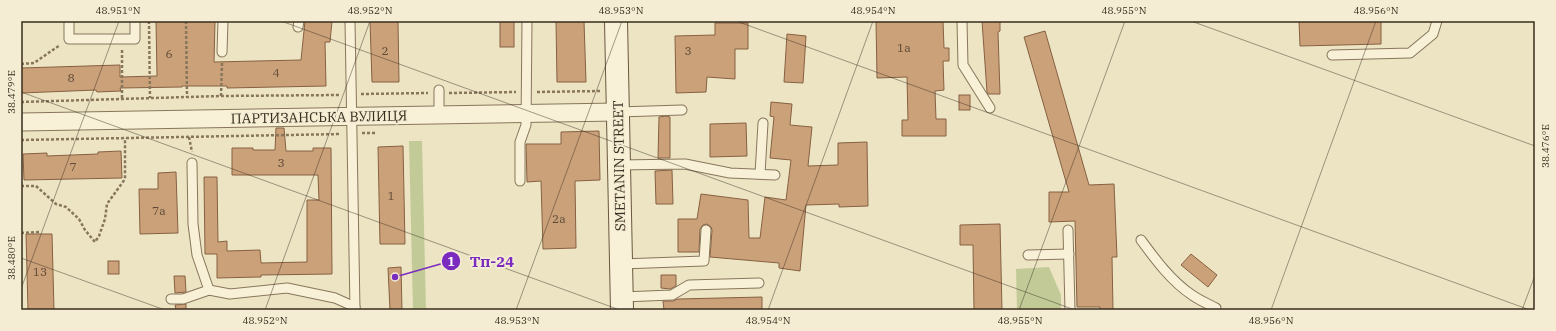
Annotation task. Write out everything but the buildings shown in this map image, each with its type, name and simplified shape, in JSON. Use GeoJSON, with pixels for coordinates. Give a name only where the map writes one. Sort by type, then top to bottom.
{"type":"FeatureCollection","features":[{"type":"Feature","properties":{"kind":"street","name":"SMETANIN STREET"},"geometry":{"type":"LineString","coordinates":[[616,21],[622,303]]}},
{"type":"Feature","properties":{"kind":"street","name":"ПАРТИЗАНСЬКА ВУЛИЦЯ"},"geometry":{"type":"LineString","coordinates":[[21,122],[618,112]]}},
{"type":"Feature","properties":{"kind":"lane"},"geometry":{"type":"LineString","coordinates":[[69,21],[69,39],[135,39],[135,21]]}},
{"type":"Feature","properties":{"kind":"lane"},"geometry":{"type":"LineString","coordinates":[[222,52],[223,21]]}},
{"type":"Feature","properties":{"kind":"lane"},"geometry":{"type":"LineString","coordinates":[[171,299],[183,298],[209,290],[230,294],[287,288],[335,298],[355,308],[350,21]]}},
{"type":"Feature","properties":{"kind":"lane"},"geometry":{"type":"LineString","coordinates":[[520,181],[520,142],[526,125],[527,21]]}},
{"type":"Feature","properties":{"kind":"lane"},"geometry":{"type":"LineString","coordinates":[[962,21],[963,65],[990,108]]}},
{"type":"Feature","properties":{"kind":"lane"},"geometry":{"type":"LineString","coordinates":[[1332,55],[1410,53],[1433,34],[1437,21]]}},
{"type":"Feature","properties":{"kind":"lane"},"geometry":{"type":"LineString","coordinates":[[439,92],[439,115]]}},
{"type":"Feature","properties":{"kind":"lane"},"geometry":{"type":"LineString","coordinates":[[618,112],[682,110]]}},
{"type":"Feature","properties":{"kind":"lane"},"geometry":{"type":"LineString","coordinates":[[760,174],[763,123]]}},
{"type":"Feature","properties":{"kind":"lane"},"geometry":{"type":"LineString","coordinates":[[192,163],[194,232],[197,255],[209,290]]}},
{"type":"Feature","properties":{"kind":"lane"},"geometry":{"type":"LineString","coordinates":[[619,165],[685,164],[730,173],[775,174]]}},
{"type":"Feature","properties":{"kind":"lane"},"geometry":{"type":"LineString","coordinates":[[621,264],[704,261],[706,230]]}},
{"type":"Feature","properties":{"kind":"lane"},"geometry":{"type":"LineString","coordinates":[[1068,230],[1070,310]]}},
{"type":"Feature","properties":{"kind":"lane"},"geometry":{"type":"LineString","coordinates":[[1141,240],[1154,258],[1191,295],[1218,309]]}},
{"type":"Feature","properties":{"kind":"lane"},"geometry":{"type":"LineString","coordinates":[[1028,255],[1069,254]]}},
{"type":"Feature","properties":{"kind":"lane"},"geometry":{"type":"LineString","coordinates":[[622,303],[672,295],[690,285],[758,283]]}},
{"type":"Feature","properties":{"kind":"path"},"geometry":{"type":"LineString","coordinates":[[149,21],[150,98]]}},
{"type":"Feature","properties":{"kind":"path"},"geometry":{"type":"LineString","coordinates":[[186,21],[187,97]]}},
{"type":"Feature","properties":{"kind":"path"},"geometry":{"type":"LineString","coordinates":[[21,64],[34,63],[69,39]]}},
{"type":"Feature","properties":{"kind":"path"},"geometry":{"type":"LineString","coordinates":[[122,39],[122,99]]}},
{"type":"Feature","properties":{"kind":"path"},"geometry":{"type":"LineString","coordinates":[[221,96],[222,52]]}},
{"type":"Feature","properties":{"kind":"path"},"geometry":{"type":"LineString","coordinates":[[21,102],[221,96],[606,91]]}},
{"type":"Feature","properties":{"kind":"path"},"geometry":{"type":"LineString","coordinates":[[21,140],[384,133]]}},
{"type":"Feature","properties":{"kind":"path"},"geometry":{"type":"LineString","coordinates":[[189,137],[192,163]]}},
{"type":"Feature","properties":{"kind":"path"},"geometry":{"type":"LineString","coordinates":[[21,186],[36,186],[56,204],[66,206],[79,219],[85,230],[95,242],[99,236],[105,219],[108,204],[125,179],[125,138]]}},
{"type":"Feature","properties":{"kind":"path"},"geometry":{"type":"LineString","coordinates":[[21,232],[41,232]]}},
{"type":"Feature","properties":{"kind":"green space"},"geometry":{"type":"Polygon","coordinates":[[[409,141],[422,141],[426,310],[413,310],[409,141]]]}},
{"type":"Feature","properties":{"kind":"green space"},"geometry":{"type":"Polygon","coordinates":[[[1049,267],[1061,295],[1061,310],[1017,310],[1016,269],[1049,267]]]}},
{"type":"Feature","properties":{"kind":"place","name":"Тп-24"},"geometry":{"type":"Point","coordinates":[395,277]}}]}
